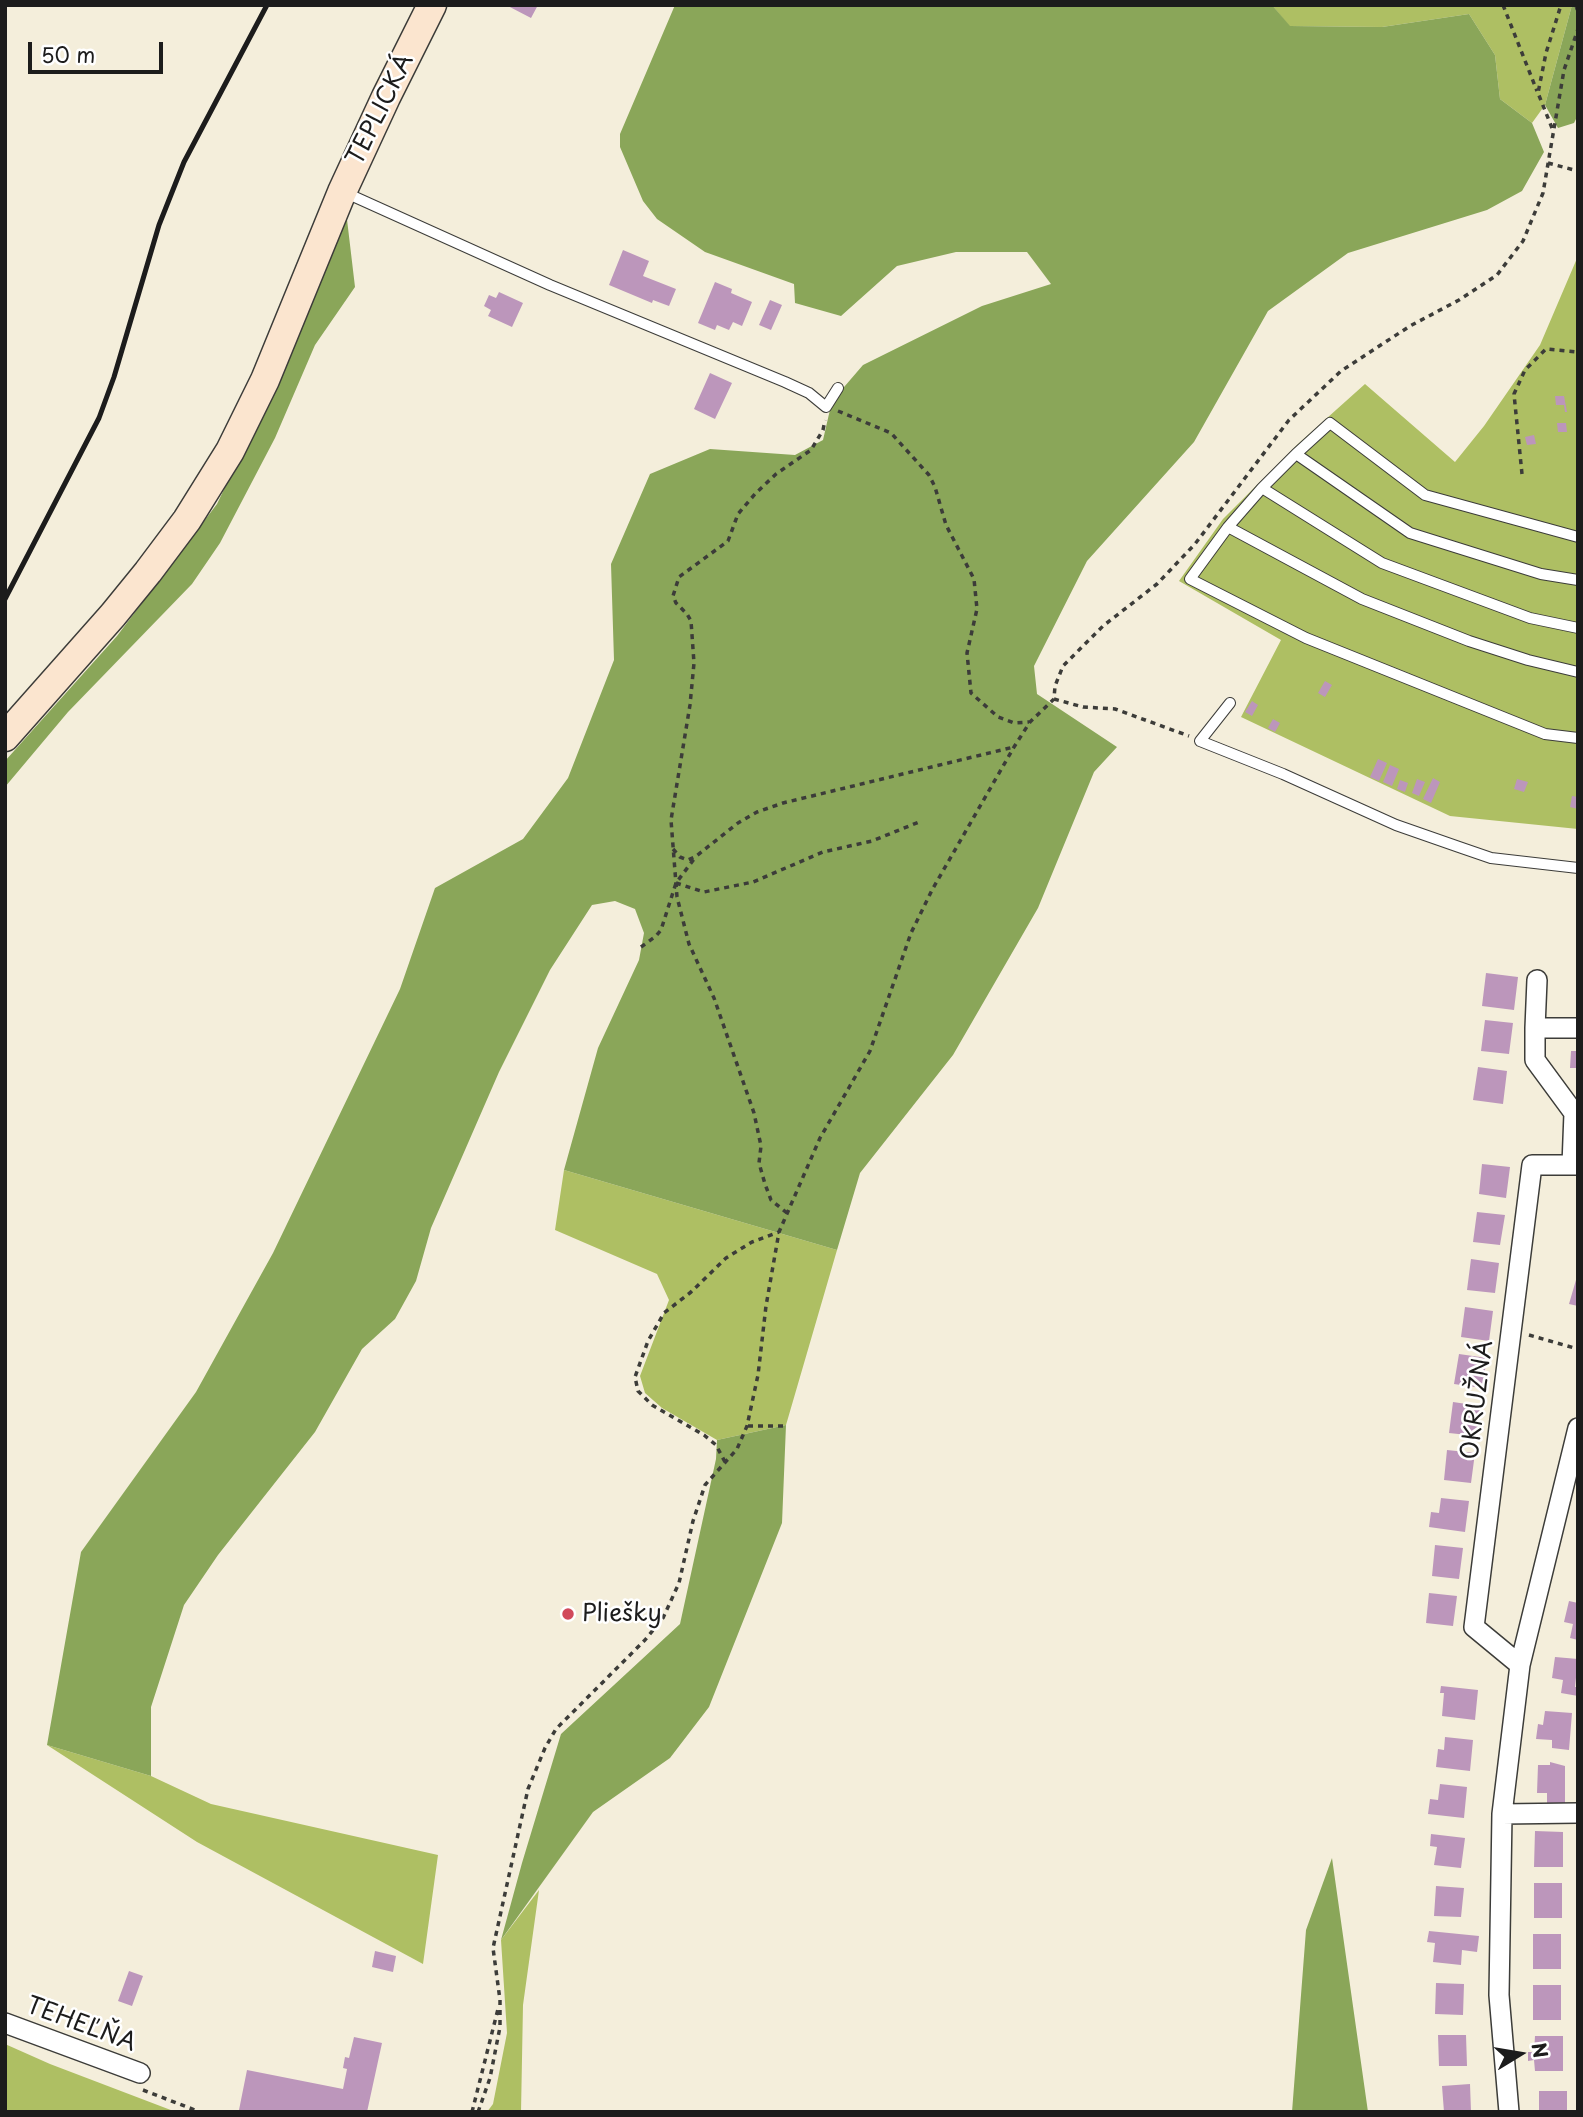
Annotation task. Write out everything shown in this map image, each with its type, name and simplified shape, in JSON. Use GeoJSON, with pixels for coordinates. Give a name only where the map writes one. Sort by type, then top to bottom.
{"type":"FeatureCollection","features":[{"type":"Feature","properties":{"kind":"main road","name":"TEPLICKÁ"},"geometry":{"type":"LineString","coordinates":[[5,737],[113,615],[194,509],[230,451],[265,380],[337,204],[432,5]]}},
{"type":"Feature","properties":{"kind":"street"},"geometry":{"type":"LineString","coordinates":[[1537,980],[1535,1060],[1574,1113],[1575,1165]]}},
{"type":"Feature","properties":{"kind":"street"},"geometry":{"type":"LineString","coordinates":[[1535,1028],[1578,1028]]}},
{"type":"Feature","properties":{"kind":"street","name":"OKRUŽNÁ"},"geometry":{"type":"LineString","coordinates":[[1520,1665],[1474,1627],[1532,1165],[1575,1165]]}},
{"type":"Feature","properties":{"kind":"street"},"geometry":{"type":"LineString","coordinates":[[1509,2112],[1499,1995],[1502,1814],[1520,1665],[1578,1428]]}},
{"type":"Feature","properties":{"kind":"street"},"geometry":{"type":"LineString","coordinates":[[1502,1814],[1578,1813]]}},
{"type":"Feature","properties":{"kind":"street","name":"TEHEĽŇA"},"geometry":{"type":"LineString","coordinates":[[5,2023],[140,2073]]}},
{"type":"Feature","properties":{"kind":"lane"},"geometry":{"type":"LineString","coordinates":[[337,204],[550,285],[797,387],[819,399],[826,407],[838,388]]}},
{"type":"Feature","properties":{"kind":"lane"},"geometry":{"type":"LineString","coordinates":[[1578,537],[1425,495],[1330,424],[1262,488],[1228,527],[1190,579],[1306,638],[1545,734],[1578,738]]}},
{"type":"Feature","properties":{"kind":"lane"},"geometry":{"type":"LineString","coordinates":[[1296,454],[1410,533],[1541,574],[1578,580]]}},
{"type":"Feature","properties":{"kind":"lane"},"geometry":{"type":"LineString","coordinates":[[1262,488],[1382,562],[1530,618],[1578,628]]}},
{"type":"Feature","properties":{"kind":"lane"},"geometry":{"type":"LineString","coordinates":[[1228,527],[1362,600],[1469,641],[1528,660],[1578,672]]}},
{"type":"Feature","properties":{"kind":"lane"},"geometry":{"type":"LineString","coordinates":[[1230,703],[1200,741],[1283,774],[1396,825],[1491,858],[1578,869]]}},
{"type":"Feature","properties":{"kind":"path"},"geometry":{"type":"LineString","coordinates":[[1503,5],[1552,130]]}},
{"type":"Feature","properties":{"kind":"path"},"geometry":{"type":"LineString","coordinates":[[1538,93],[1546,52],[1561,5]]}},
{"type":"Feature","properties":{"kind":"path"},"geometry":{"type":"LineString","coordinates":[[1576,5],[1578,13]]}},
{"type":"Feature","properties":{"kind":"path"},"geometry":{"type":"LineString","coordinates":[[478,2112],[490,2078],[500,2027],[500,2000],[492,1948],[528,1789],[556,1729],[645,1640],[663,1618],[679,1583],[692,1521],[705,1485],[737,1449],[747,1426],[758,1375],[766,1306],[779,1232],[820,1138],[870,1051],[911,933],[922,911],[1014,747],[1030,722],[1054,699],[1055,686],[1063,666],[1103,626],[1157,584],[1195,544],[1289,420],[1341,371],[1410,326],[1459,300],[1497,275],[1523,242],[1543,192],[1564,70],[1578,29]]}},
{"type":"Feature","properties":{"kind":"path"},"geometry":{"type":"LineString","coordinates":[[1548,163],[1578,171]]}},
{"type":"Feature","properties":{"kind":"path"},"geometry":{"type":"LineString","coordinates":[[1522,474],[1514,394],[1525,370],[1546,349],[1578,352]]}},
{"type":"Feature","properties":{"kind":"path"},"geometry":{"type":"LineString","coordinates":[[787,1213],[771,1200],[765,1184],[754,1113],[714,999],[690,944],[678,904],[671,847],[671,820],[690,705],[694,663],[691,621],[673,596],[679,577],[728,541],[738,514],[755,494],[776,474],[811,450],[823,430],[826,407],[891,433],[929,475],[936,487],[946,525],[974,579],[977,609],[967,653],[971,693],[998,717],[1014,723],[1030,722]]}},
{"type":"Feature","properties":{"kind":"path"},"geometry":{"type":"LineString","coordinates":[[1054,699],[1083,707],[1115,709],[1200,741]]}},
{"type":"Feature","properties":{"kind":"path"},"geometry":{"type":"LineString","coordinates":[[671,847],[680,857],[688,860],[757,812],[783,803],[1014,747]]}},
{"type":"Feature","properties":{"kind":"path"},"geometry":{"type":"LineString","coordinates":[[676,883],[704,892],[753,882],[823,852],[872,841],[919,822]]}},
{"type":"Feature","properties":{"kind":"path"},"geometry":{"type":"LineString","coordinates":[[641,947],[661,930],[676,883],[695,857]]}},
{"type":"Feature","properties":{"kind":"path"},"geometry":{"type":"LineString","coordinates":[[725,1462],[716,1445],[704,1435],[652,1405],[639,1391],[635,1377],[648,1341],[664,1313],[691,1292],[726,1258],[752,1242],[779,1232]]}},
{"type":"Feature","properties":{"kind":"path"},"geometry":{"type":"LineString","coordinates":[[1511,1330],[1578,1349]]}},
{"type":"Feature","properties":{"kind":"path"},"geometry":{"type":"LineString","coordinates":[[747,1426],[788,1426]]}},
{"type":"Feature","properties":{"kind":"path"},"geometry":{"type":"LineString","coordinates":[[472,2112],[500,2000]]}},
{"type":"Feature","properties":{"kind":"green space"},"geometry":{"type":"Polygon","coordinates":[[[675,5],[1272,5],[1290,26],[1382,27],[1469,14],[1495,55],[1500,99],[1532,123],[1544,152],[1522,191],[1487,210],[1348,253],[1268,311],[1194,442],[1087,561],[1034,666],[1037,694],[1117,747],[1094,772],[1038,908],[953,1055],[860,1173],[837,1250],[564,1170],[598,1048],[639,960],[644,933],[635,909],[615,901],[592,905],[550,970],[499,1072],[431,1228],[416,1281],[395,1319],[362,1349],[315,1432],[218,1555],[184,1605],[151,1707],[151,1776],[47,1745],[81,1552],[196,1392],[273,1253],[400,989],[435,888],[523,839],[568,778],[614,660],[611,564],[650,474],[710,449],[795,455],[823,440],[832,401],[863,365],[982,306],[1051,284],[1027,252],[956,252],[897,266],[841,316],[795,303],[794,284],[705,252],[657,219],[643,201],[620,147],[620,134],[675,5]]]}},
{"type":"Feature","properties":{"kind":"green space"},"geometry":{"type":"Polygon","coordinates":[[[1272,5],[1572,5],[1545,105],[1532,123],[1500,99],[1495,55],[1469,14],[1382,27],[1289,26],[1272,5]]]}},
{"type":"Feature","properties":{"kind":"green space"},"geometry":{"type":"Polygon","coordinates":[[[1572,5],[1578,5],[1578,115],[1574,123],[1558,128],[1545,105],[1572,5]]]}},
{"type":"Feature","properties":{"kind":"green space"},"geometry":{"type":"Polygon","coordinates":[[[346,211],[355,287],[315,345],[275,438],[220,543],[192,584],[68,712],[5,787],[5,761],[117,636],[217,504],[295,342],[346,211]]]}},
{"type":"Feature","properties":{"kind":"green space"},"geometry":{"type":"Polygon","coordinates":[[[1578,256],[1578,829],[1450,816],[1241,717],[1281,640],[1179,581],[1223,519],[1298,444],[1365,384],[1455,462],[1484,426],[1540,345],[1578,256]]]}},
{"type":"Feature","properties":{"kind":"green space"},"geometry":{"type":"Polygon","coordinates":[[[564,1170],[837,1250],[786,1425],[717,1440],[662,1408],[645,1393],[640,1376],[669,1300],[657,1274],[555,1230],[564,1170]]]}},
{"type":"Feature","properties":{"kind":"green space"},"geometry":{"type":"Polygon","coordinates":[[[786,1425],[782,1523],[709,1707],[670,1758],[593,1812],[501,1940],[561,1734],[680,1624],[716,1459],[717,1440],[786,1425]]]}},
{"type":"Feature","properties":{"kind":"green space"},"geometry":{"type":"Polygon","coordinates":[[[47,1745],[151,1776],[211,1804],[438,1855],[423,1964],[197,1842],[47,1745]]]}},
{"type":"Feature","properties":{"kind":"green space"},"geometry":{"type":"Polygon","coordinates":[[[1332,1858],[1368,2112],[1292,2112],[1306,1930],[1332,1858]]]}},
{"type":"Feature","properties":{"kind":"green space"},"geometry":{"type":"Polygon","coordinates":[[[539,1890],[523,2005],[521,2112],[487,2112],[493,2104],[507,2033],[501,1940],[539,1890]]]}},
{"type":"Feature","properties":{"kind":"green space"},"geometry":{"type":"Polygon","coordinates":[[[5,2044],[50,2064],[176,2112],[5,2112],[5,2044]]]}},
{"type":"Feature","properties":{"kind":"building"},"geometry":{"type":"Polygon","coordinates":[[[506,5],[538,5],[531,18],[506,5]]]}},
{"type":"Feature","properties":{"kind":"building"},"geometry":{"type":"Polygon","coordinates":[[[623,250],[649,261],[643,276],[676,289],[669,306],[653,300],[652,303],[609,285],[623,250]]]}},
{"type":"Feature","properties":{"kind":"building"},"geometry":{"type":"Polygon","coordinates":[[[715,282],[752,302],[742,326],[733,322],[729,330],[717,325],[715,330],[698,323],[715,282]]]}},
{"type":"Feature","properties":{"kind":"building"},"geometry":{"type":"Polygon","coordinates":[[[499,292],[523,303],[512,327],[488,316],[491,310],[484,306],[489,295],[496,298],[499,292]]]}},
{"type":"Feature","properties":{"kind":"building"},"geometry":{"type":"Polygon","coordinates":[[[770,300],[782,305],[771,330],[759,325],[770,300]]]}},
{"type":"Feature","properties":{"kind":"building"},"geometry":{"type":"Polygon","coordinates":[[[710,373],[732,383],[715,419],[694,409],[710,373]]]}},
{"type":"Feature","properties":{"kind":"building"},"geometry":{"type":"Polygon","coordinates":[[[1555,396],[1564,396],[1567,412],[1564,405],[1556,405],[1555,396]]]}},
{"type":"Feature","properties":{"kind":"building"},"geometry":{"type":"Polygon","coordinates":[[[1557,423],[1566,423],[1567,432],[1558,432],[1557,423]]]}},
{"type":"Feature","properties":{"kind":"building"},"geometry":{"type":"Polygon","coordinates":[[[1534,435],[1536,444],[1527,445],[1525,437],[1534,435]]]}},
{"type":"Feature","properties":{"kind":"building"},"geometry":{"type":"Polygon","coordinates":[[[1325,681],[1332,685],[1325,697],[1318,693],[1325,681]]]}},
{"type":"Feature","properties":{"kind":"building"},"geometry":{"type":"Polygon","coordinates":[[[1252,701],[1258,705],[1252,716],[1245,712],[1252,701]]]}},
{"type":"Feature","properties":{"kind":"building"},"geometry":{"type":"Polygon","coordinates":[[[1273,719],[1280,723],[1275,732],[1268,728],[1273,719]]]}},
{"type":"Feature","properties":{"kind":"building"},"geometry":{"type":"Polygon","coordinates":[[[1378,759],[1387,763],[1379,781],[1370,777],[1378,759]]]}},
{"type":"Feature","properties":{"kind":"building"},"geometry":{"type":"Polygon","coordinates":[[[1390,765],[1399,769],[1392,786],[1383,782],[1390,765]]]}},
{"type":"Feature","properties":{"kind":"building"},"geometry":{"type":"Polygon","coordinates":[[[1433,778],[1440,782],[1431,803],[1423,799],[1433,778]]]}},
{"type":"Feature","properties":{"kind":"building"},"geometry":{"type":"Polygon","coordinates":[[[1417,779],[1425,782],[1419,796],[1412,793],[1417,779]]]}},
{"type":"Feature","properties":{"kind":"building"},"geometry":{"type":"Polygon","coordinates":[[[1517,779],[1528,782],[1524,792],[1514,789],[1517,779]]]}},
{"type":"Feature","properties":{"kind":"building"},"geometry":{"type":"Polygon","coordinates":[[[1400,780],[1408,783],[1405,792],[1397,789],[1400,780]]]}},
{"type":"Feature","properties":{"kind":"building"},"geometry":{"type":"Polygon","coordinates":[[[1572,796],[1578,797],[1578,809],[1570,807],[1572,796]]]}},
{"type":"Feature","properties":{"kind":"building"},"geometry":{"type":"Polygon","coordinates":[[[1486,973],[1518,977],[1514,1010],[1482,1006],[1486,973]]]}},
{"type":"Feature","properties":{"kind":"building"},"geometry":{"type":"Polygon","coordinates":[[[1485,1020],[1513,1023],[1509,1054],[1481,1051],[1485,1020]]]}},
{"type":"Feature","properties":{"kind":"building"},"geometry":{"type":"Polygon","coordinates":[[[1571,1051],[1578,1051],[1578,1068],[1570,1068],[1571,1051]]]}},
{"type":"Feature","properties":{"kind":"building"},"geometry":{"type":"Polygon","coordinates":[[[1478,1067],[1507,1071],[1503,1104],[1473,1100],[1478,1067]]]}},
{"type":"Feature","properties":{"kind":"building"},"geometry":{"type":"Polygon","coordinates":[[[1482,1164],[1510,1167],[1506,1198],[1479,1194],[1482,1164]]]}},
{"type":"Feature","properties":{"kind":"building"},"geometry":{"type":"Polygon","coordinates":[[[1477,1212],[1505,1215],[1500,1245],[1473,1242],[1477,1212]]]}},
{"type":"Feature","properties":{"kind":"building"},"geometry":{"type":"Polygon","coordinates":[[[1471,1259],[1499,1263],[1495,1293],[1467,1290],[1471,1259]]]}},
{"type":"Feature","properties":{"kind":"building"},"geometry":{"type":"Polygon","coordinates":[[[1578,1273],[1578,1306],[1569,1304],[1578,1273]]]}},
{"type":"Feature","properties":{"kind":"building"},"geometry":{"type":"Polygon","coordinates":[[[1465,1307],[1493,1311],[1489,1341],[1461,1337],[1465,1307]]]}},
{"type":"Feature","properties":{"kind":"building"},"geometry":{"type":"Polygon","coordinates":[[[1459,1354],[1487,1358],[1482,1388],[1454,1384],[1459,1354]]]}},
{"type":"Feature","properties":{"kind":"building"},"geometry":{"type":"Polygon","coordinates":[[[1453,1402],[1480,1406],[1477,1436],[1449,1433],[1453,1402]]]}},
{"type":"Feature","properties":{"kind":"building"},"geometry":{"type":"Polygon","coordinates":[[[1447,1450],[1475,1453],[1471,1483],[1444,1480],[1447,1450]]]}},
{"type":"Feature","properties":{"kind":"building"},"geometry":{"type":"Polygon","coordinates":[[[1441,1498],[1469,1501],[1465,1532],[1429,1527],[1431,1512],[1439,1513],[1441,1498]]]}},
{"type":"Feature","properties":{"kind":"building"},"geometry":{"type":"Polygon","coordinates":[[[1435,1545],[1463,1548],[1459,1579],[1432,1576],[1435,1545]]]}},
{"type":"Feature","properties":{"kind":"building"},"geometry":{"type":"Polygon","coordinates":[[[1429,1593],[1457,1596],[1453,1626],[1426,1623],[1429,1593]]]}},
{"type":"Feature","properties":{"kind":"building"},"geometry":{"type":"Polygon","coordinates":[[[1569,1601],[1578,1603],[1578,1640],[1570,1638],[1573,1624],[1564,1622],[1569,1601]]]}},
{"type":"Feature","properties":{"kind":"building"},"geometry":{"type":"Polygon","coordinates":[[[1555,1657],[1578,1659],[1575,1687],[1578,1687],[1578,1696],[1561,1693],[1563,1680],[1552,1678],[1555,1657]]]}},
{"type":"Feature","properties":{"kind":"building"},"geometry":{"type":"Polygon","coordinates":[[[1441,1686],[1478,1690],[1475,1720],[1442,1716],[1444,1693],[1440,1693],[1441,1686]]]}},
{"type":"Feature","properties":{"kind":"building"},"geometry":{"type":"Polygon","coordinates":[[[1545,1711],[1572,1713],[1569,1750],[1552,1748],[1552,1740],[1536,1739],[1538,1724],[1543,1725],[1545,1711]]]}},
{"type":"Feature","properties":{"kind":"building"},"geometry":{"type":"Polygon","coordinates":[[[1445,1737],[1473,1740],[1470,1771],[1436,1767],[1438,1749],[1444,1750],[1445,1737]]]}},
{"type":"Feature","properties":{"kind":"building"},"geometry":{"type":"Polygon","coordinates":[[[1550,1762],[1565,1766],[1565,1803],[1547,1803],[1547,1793],[1537,1793],[1538,1765],[1550,1765],[1550,1762]]]}},
{"type":"Feature","properties":{"kind":"building"},"geometry":{"type":"Polygon","coordinates":[[[1440,1784],[1467,1787],[1464,1818],[1428,1814],[1430,1799],[1438,1800],[1440,1784]]]}},
{"type":"Feature","properties":{"kind":"building"},"geometry":{"type":"Polygon","coordinates":[[[1535,1831],[1563,1832],[1563,1867],[1534,1867],[1535,1831]]]}},
{"type":"Feature","properties":{"kind":"building"},"geometry":{"type":"Polygon","coordinates":[[[1431,1834],[1465,1838],[1461,1868],[1434,1865],[1437,1847],[1430,1846],[1431,1834]]]}},
{"type":"Feature","properties":{"kind":"building"},"geometry":{"type":"Polygon","coordinates":[[[1534,1883],[1562,1883],[1562,1918],[1534,1918],[1534,1883]]]}},
{"type":"Feature","properties":{"kind":"building"},"geometry":{"type":"Polygon","coordinates":[[[1436,1886],[1464,1888],[1461,1917],[1434,1916],[1436,1886]]]}},
{"type":"Feature","properties":{"kind":"building"},"geometry":{"type":"Polygon","coordinates":[[[1429,1931],[1479,1936],[1477,1952],[1462,1950],[1461,1965],[1433,1962],[1435,1943],[1427,1942],[1429,1931]]]}},
{"type":"Feature","properties":{"kind":"building"},"geometry":{"type":"Polygon","coordinates":[[[1533,1934],[1561,1934],[1561,1969],[1533,1969],[1533,1934]]]}},
{"type":"Feature","properties":{"kind":"building"},"geometry":{"type":"Polygon","coordinates":[[[375,1951],[396,1956],[393,1972],[372,1967],[375,1951]]]}},
{"type":"Feature","properties":{"kind":"building"},"geometry":{"type":"Polygon","coordinates":[[[129,1971],[143,1976],[132,2006],[118,2001],[129,1971]]]}},
{"type":"Feature","properties":{"kind":"building"},"geometry":{"type":"Polygon","coordinates":[[[1436,1983],[1464,1984],[1463,2015],[1435,2014],[1436,1983]]]}},
{"type":"Feature","properties":{"kind":"building"},"geometry":{"type":"Polygon","coordinates":[[[1533,1985],[1561,1985],[1561,2020],[1533,2020],[1533,1985]]]}},
{"type":"Feature","properties":{"kind":"building"},"geometry":{"type":"Polygon","coordinates":[[[1438,2035],[1466,2035],[1467,2066],[1439,2066],[1438,2035]]]}},
{"type":"Feature","properties":{"kind":"building"},"geometry":{"type":"Polygon","coordinates":[[[1535,2036],[1563,2036],[1563,2071],[1535,2071],[1534,2060],[1528,2061],[1528,2052],[1534,2052],[1535,2036]]]}},
{"type":"Feature","properties":{"kind":"building"},"geometry":{"type":"Polygon","coordinates":[[[354,2037],[382,2043],[367,2112],[239,2110],[247,2070],[343,2089],[347,2069],[343,2068],[345,2057],[349,2058],[354,2037]]]}},
{"type":"Feature","properties":{"kind":"building"},"geometry":{"type":"Polygon","coordinates":[[[1470,2084],[1471,2112],[1444,2112],[1442,2086],[1470,2084]]]}},
{"type":"Feature","properties":{"kind":"building"},"geometry":{"type":"Polygon","coordinates":[[[1539,2091],[1567,2091],[1567,2112],[1539,2112],[1539,2091]]]}},
{"type":"Feature","properties":{"kind":"railway"},"geometry":{"type":"LineString","coordinates":[[5,599],[99,418],[114,377],[159,225],[184,162],[267,5]]}},
{"type":"Feature","properties":{"kind":"place","name":"Pliešky"},"geometry":{"type":"Point","coordinates":[568,1614]}}]}
